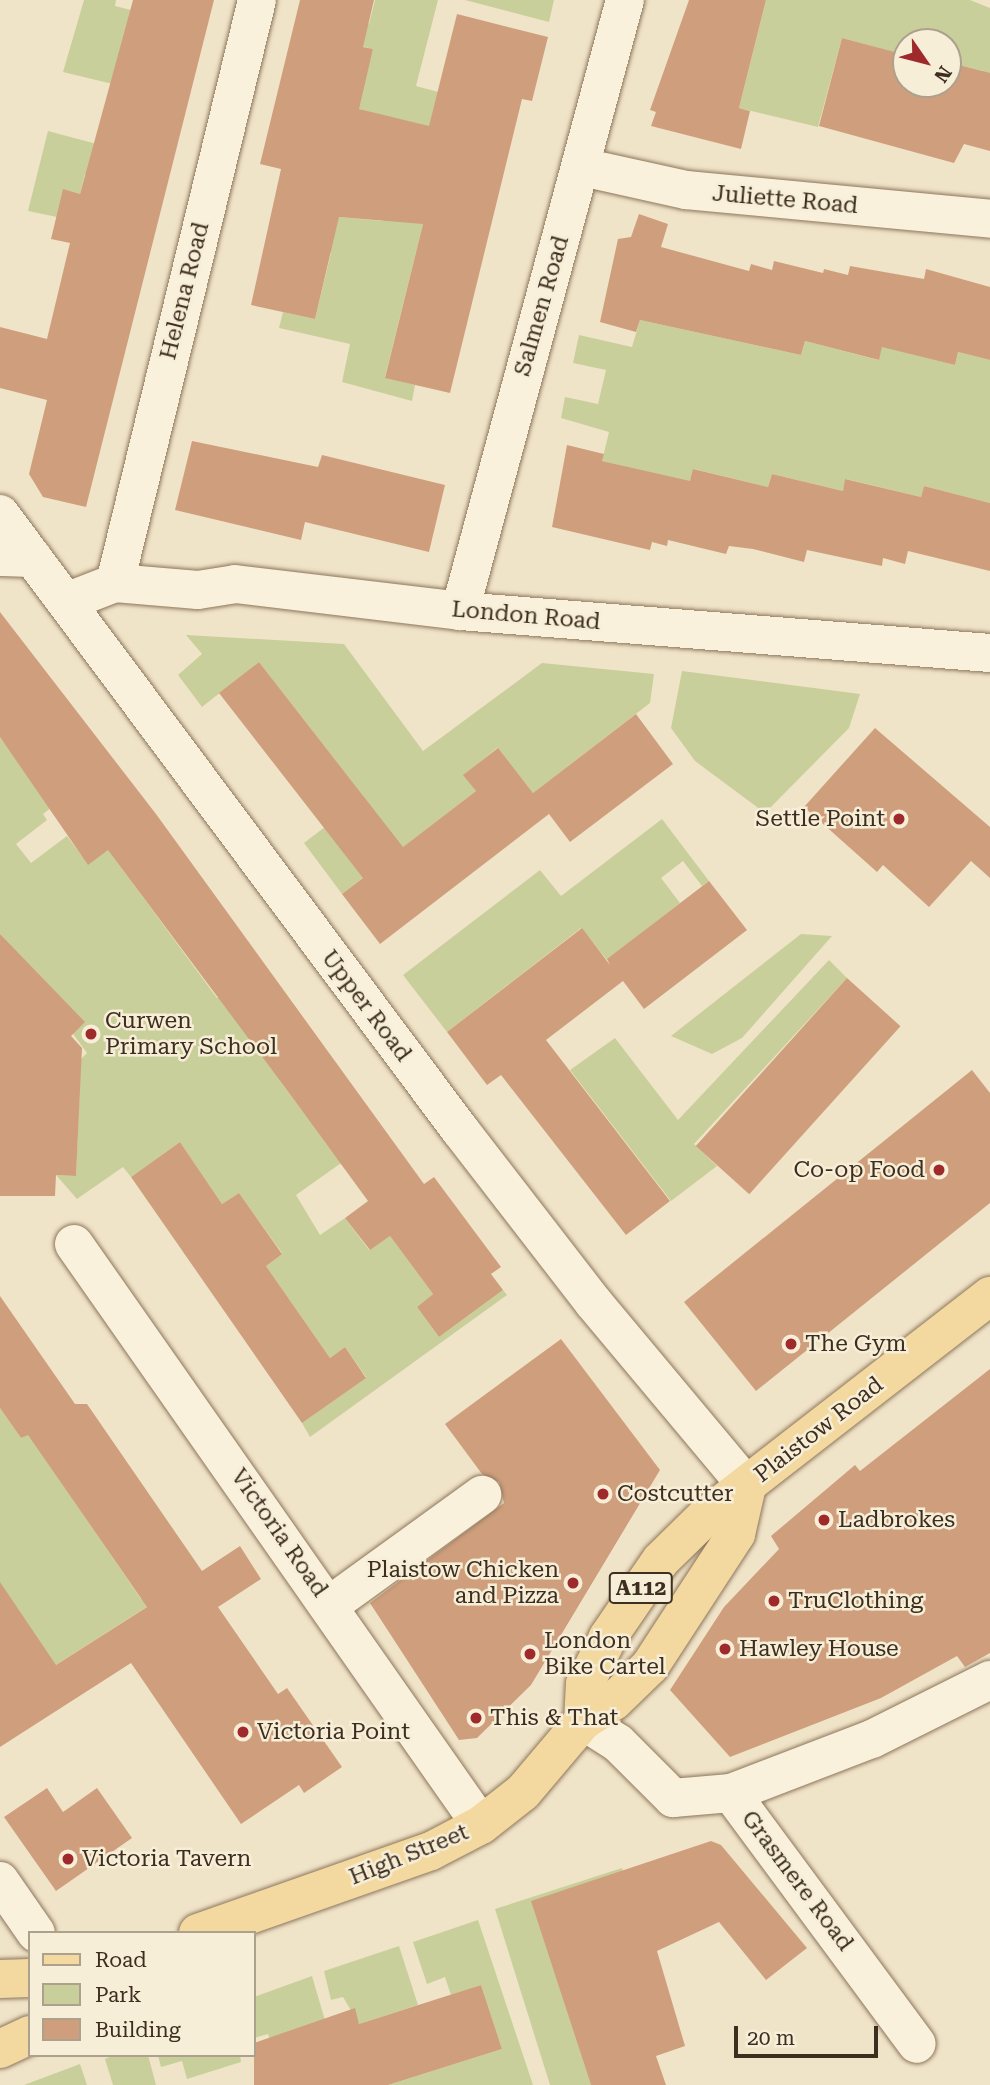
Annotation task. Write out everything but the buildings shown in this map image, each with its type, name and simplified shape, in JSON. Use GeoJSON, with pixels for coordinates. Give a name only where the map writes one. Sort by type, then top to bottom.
{"type":"FeatureCollection","features":[{"type":"Feature","properties":{"kind":"main road","name":"Plaistow Road"},"geometry":{"type":"LineString","coordinates":[[747,1486],[990,1296]]}},
{"type":"Feature","properties":{"kind":"main road","name":"A112"},"geometry":{"type":"LineString","coordinates":[[583,1721],[585,1684],[608,1637],[653,1571],[705,1517],[747,1486]]}},
{"type":"Feature","properties":{"kind":"main road","name":"High Street"},"geometry":{"type":"LineString","coordinates":[[204,1931],[431,1851],[481,1825],[523,1792],[583,1721],[614,1701],[650,1666],[736,1534],[747,1486]]}},
{"type":"Feature","properties":{"kind":"main road"},"geometry":{"type":"LineString","coordinates":[[0,1979],[28,1978]]}},
{"type":"Feature","properties":{"kind":"main road"},"geometry":{"type":"LineString","coordinates":[[0,2049],[28,2036]]}},
{"type":"Feature","properties":{"kind":"street","name":"Helena Road"},"geometry":{"type":"LineString","coordinates":[[115,583],[257,0]]}},
{"type":"Feature","properties":{"kind":"street","name":"Salmen Road"},"geometry":{"type":"LineString","coordinates":[[460,611],[625,0]]}},
{"type":"Feature","properties":{"kind":"street","name":"Juliette Road"},"geometry":{"type":"LineString","coordinates":[[582,167],[686,190],[990,219]]}},
{"type":"Feature","properties":{"kind":"street","name":"Upper Road"},"geometry":{"type":"LineString","coordinates":[[0,514],[17,557],[66,602],[576,1281],[747,1486]]}},
{"type":"Feature","properties":{"kind":"street","name":"London Road"},"geometry":{"type":"LineString","coordinates":[[66,602],[115,583],[198,590],[235,584],[460,611],[990,653]]}},
{"type":"Feature","properties":{"kind":"street","name":"Victoria Road"},"geometry":{"type":"LineString","coordinates":[[74,1244],[330,1605],[481,1825]]}},
{"type":"Feature","properties":{"kind":"street"},"geometry":{"type":"LineString","coordinates":[[330,1605],[482,1495]]}},
{"type":"Feature","properties":{"kind":"street"},"geometry":{"type":"LineString","coordinates":[[731,1793],[872,1739],[990,1680]]}},
{"type":"Feature","properties":{"kind":"street","name":"Grasmere Road"},"geometry":{"type":"LineString","coordinates":[[583,1721],[618,1742],[673,1798],[731,1793],[917,2044]]}},
{"type":"Feature","properties":{"kind":"street"},"geometry":{"type":"LineString","coordinates":[[0,1881],[35,1931]]}},
{"type":"Feature","properties":{"kind":"green space"},"geometry":{"type":"Polygon","coordinates":[[[84,0],[116,0],[115,6],[131,10],[125,87],[63,72],[84,0]]]}},
{"type":"Feature","properties":{"kind":"green space"},"geometry":{"type":"Polygon","coordinates":[[[375,0],[438,0],[416,86],[483,104],[425,216],[385,377],[415,385],[412,401],[342,382],[350,344],[279,328],[283,312],[315,319],[331,253],[284,212],[383,221],[390,196],[360,124],[363,110],[348,106],[364,84],[373,49],[345,42],[351,20],[369,24],[375,0]]]}},
{"type":"Feature","properties":{"kind":"green space"},"geometry":{"type":"Polygon","coordinates":[[[465,0],[554,0],[549,22],[465,0]]]}},
{"type":"Feature","properties":{"kind":"green space"},"geometry":{"type":"Polygon","coordinates":[[[766,0],[970,0],[990,8],[990,107],[983,71],[962,66],[962,28],[892,28],[892,57],[879,48],[842,38],[818,127],[739,108],[766,0]]]}},
{"type":"Feature","properties":{"kind":"green space"},"geometry":{"type":"Polygon","coordinates":[[[48,131],[108,147],[116,181],[85,174],[80,194],[64,190],[57,217],[28,211],[48,131]]]}},
{"type":"Feature","properties":{"kind":"green space"},"geometry":{"type":"Polygon","coordinates":[[[640,320],[801,355],[805,341],[878,360],[882,346],[955,365],[958,352],[990,360],[990,503],[924,486],[921,497],[846,479],[843,491],[772,474],[768,487],[694,469],[690,482],[602,461],[609,432],[561,418],[565,397],[598,404],[606,370],[573,363],[579,335],[632,347],[640,320]]]}},
{"type":"Feature","properties":{"kind":"green space"},"geometry":{"type":"Polygon","coordinates":[[[186,635],[344,644],[423,751],[542,663],[654,674],[650,703],[533,793],[497,748],[464,775],[476,791],[342,894],[304,843],[364,797],[259,662],[202,707],[178,675],[202,654],[186,635]]]}},
{"type":"Feature","properties":{"kind":"green space"},"geometry":{"type":"Polygon","coordinates":[[[682,671],[860,694],[849,728],[765,813],[695,761],[671,728],[682,671]]]}},
{"type":"Feature","properties":{"kind":"green space"},"geometry":{"type":"Polygon","coordinates":[[[0,737],[52,807],[43,814],[47,820],[16,844],[31,863],[67,836],[88,864],[131,833],[112,855],[217,998],[241,981],[281,1082],[333,1153],[385,1132],[296,1195],[320,1235],[345,1218],[369,1250],[390,1236],[433,1294],[417,1307],[439,1337],[503,1290],[507,1295],[310,1437],[302,1423],[366,1377],[345,1347],[330,1358],[266,1266],[282,1253],[239,1193],[222,1204],[180,1142],[131,1177],[123,1167],[77,1199],[56,1175],[76,1176],[80,1082],[57,1083],[87,1053],[0,934],[0,737]]]}},
{"type":"Feature","properties":{"kind":"green space"},"geometry":{"type":"Polygon","coordinates":[[[662,819],[709,881],[702,886],[683,861],[661,878],[680,903],[607,960],[581,928],[447,1032],[403,975],[540,870],[561,896],[662,819]]]}},
{"type":"Feature","properties":{"kind":"green space"},"geometry":{"type":"Polygon","coordinates":[[[801,934],[832,936],[742,1038],[712,1054],[671,1036],[801,934]]]}},
{"type":"Feature","properties":{"kind":"green space"},"geometry":{"type":"Polygon","coordinates":[[[829,960],[847,978],[694,1144],[717,1166],[671,1201],[570,1070],[615,1038],[678,1120],[829,960]]]}},
{"type":"Feature","properties":{"kind":"green space"},"geometry":{"type":"Polygon","coordinates":[[[0,1408],[21,1438],[28,1434],[141,1599],[198,1574],[12,1693],[0,1598],[0,1408]]]}},
{"type":"Feature","properties":{"kind":"green space"},"geometry":{"type":"Polygon","coordinates":[[[622,1868],[629,1889],[532,1901],[591,2085],[550,2085],[495,1909],[622,1868]]]}},
{"type":"Feature","properties":{"kind":"green space"},"geometry":{"type":"Polygon","coordinates":[[[478,1920],[533,2085],[388,2085],[502,2049],[481,1985],[451,1995],[445,1977],[427,1984],[413,1942],[478,1920]]]}},
{"type":"Feature","properties":{"kind":"green space"},"geometry":{"type":"Polygon","coordinates":[[[399,1946],[418,2005],[359,2024],[343,1997],[331,2000],[324,1971],[399,1946]]]}},
{"type":"Feature","properties":{"kind":"green space"},"geometry":{"type":"Polygon","coordinates":[[[312,1976],[329,2034],[274,2052],[268,2034],[256,2037],[256,1996],[312,1976]]]}},
{"type":"Feature","properties":{"kind":"green space"},"geometry":{"type":"Polygon","coordinates":[[[149,2057],[156,2085],[113,2085],[105,2059],[149,2057]]]}},
{"type":"Feature","properties":{"kind":"green space"},"geometry":{"type":"Polygon","coordinates":[[[158,2057],[240,2057],[241,2062],[187,2079],[182,2061],[161,2067],[158,2057]]]}},
{"type":"Feature","properties":{"kind":"green space"},"geometry":{"type":"Polygon","coordinates":[[[80,2064],[87,2085],[24,2085],[80,2064]]]}},
{"type":"Feature","properties":{"kind":"place","name":"Settle Point"},"geometry":{"type":"Point","coordinates":[899,819]}},
{"type":"Feature","properties":{"kind":"place","name":"Curwen Primary School"},"geometry":{"type":"Point","coordinates":[91,1034]}},
{"type":"Feature","properties":{"kind":"place","name":"Co-op Food"},"geometry":{"type":"Point","coordinates":[939,1170]}},
{"type":"Feature","properties":{"kind":"place","name":"The Gym"},"geometry":{"type":"Point","coordinates":[791,1344]}},
{"type":"Feature","properties":{"kind":"place","name":"Costcutter"},"geometry":{"type":"Point","coordinates":[603,1494]}},
{"type":"Feature","properties":{"kind":"place","name":"Ladbrokes"},"geometry":{"type":"Point","coordinates":[824,1520]}},
{"type":"Feature","properties":{"kind":"place","name":"Plaistow Chicken and Pizza"},"geometry":{"type":"Point","coordinates":[573,1583]}},
{"type":"Feature","properties":{"kind":"place","name":"TruClothing"},"geometry":{"type":"Point","coordinates":[774,1601]}},
{"type":"Feature","properties":{"kind":"place","name":"Hawley House"},"geometry":{"type":"Point","coordinates":[725,1649]}},
{"type":"Feature","properties":{"kind":"place","name":"London Bike Cartel"},"geometry":{"type":"Point","coordinates":[530,1654]}},
{"type":"Feature","properties":{"kind":"place","name":"This & That"},"geometry":{"type":"Point","coordinates":[476,1718]}},
{"type":"Feature","properties":{"kind":"place","name":"Victoria Point"},"geometry":{"type":"Point","coordinates":[243,1732]}},
{"type":"Feature","properties":{"kind":"place","name":"Victoria Tavern"},"geometry":{"type":"Point","coordinates":[68,1859]}}]}
